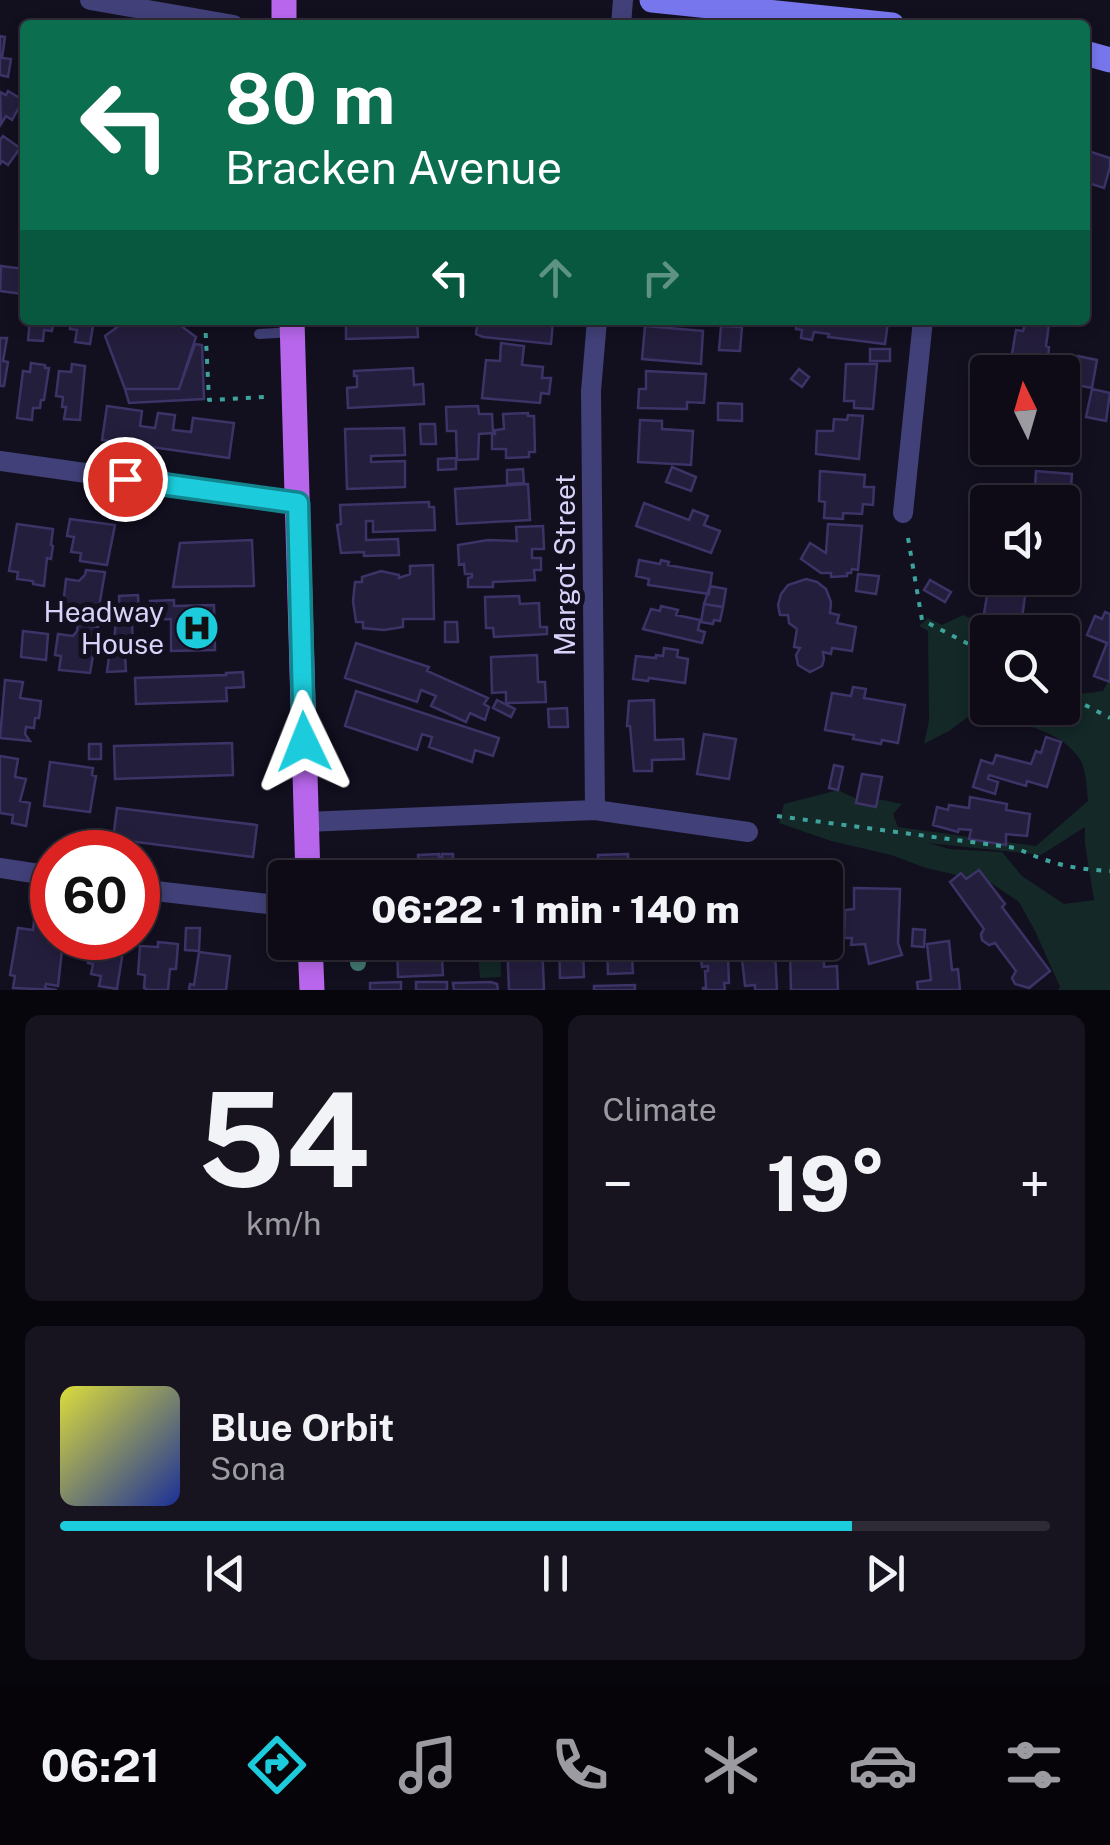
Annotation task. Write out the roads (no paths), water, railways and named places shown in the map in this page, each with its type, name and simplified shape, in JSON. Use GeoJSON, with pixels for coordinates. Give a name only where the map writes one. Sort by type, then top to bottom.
{"type":"FeatureCollection","features":[{"type":"Feature","properties":{"kind":"main road"},"geometry":{"type":"LineString","coordinates":[[292,326],[307,860]]}},
{"type":"Feature","properties":{"kind":"main road"},"geometry":{"type":"LineString","coordinates":[[311,960],[312,990]]}},
{"type":"Feature","properties":{"kind":"street"},"geometry":{"type":"LineString","coordinates":[[90,0],[205,20]]}},
{"type":"Feature","properties":{"kind":"street"},"geometry":{"type":"LineString","coordinates":[[652,0],[844,20]]}},
{"type":"Feature","properties":{"kind":"street","name":"Margot Street"},"geometry":{"type":"LineString","coordinates":[[595,810],[591,392],[597,325]]}},
{"type":"Feature","properties":{"kind":"street"},"geometry":{"type":"LineString","coordinates":[[903,513],[922,325]]}},
{"type":"Feature","properties":{"kind":"street"},"geometry":{"type":"LineString","coordinates":[[0,461],[298,503]]}},
{"type":"Feature","properties":{"kind":"street"},"geometry":{"type":"LineString","coordinates":[[306,822],[595,810],[748,832]]}},
{"type":"Feature","properties":{"kind":"street"},"geometry":{"type":"LineString","coordinates":[[0,868],[30,873]]}},
{"type":"Feature","properties":{"kind":"street"},"geometry":{"type":"LineString","coordinates":[[160,892],[268,904]]}},
{"type":"Feature","properties":{"kind":"lane"},"geometry":{"type":"LineString","coordinates":[[259,334],[292,326]]}},
{"type":"Feature","properties":{"kind":"place","name":"Headway House"},"geometry":{"type":"Point","coordinates":[197,628]}}]}
